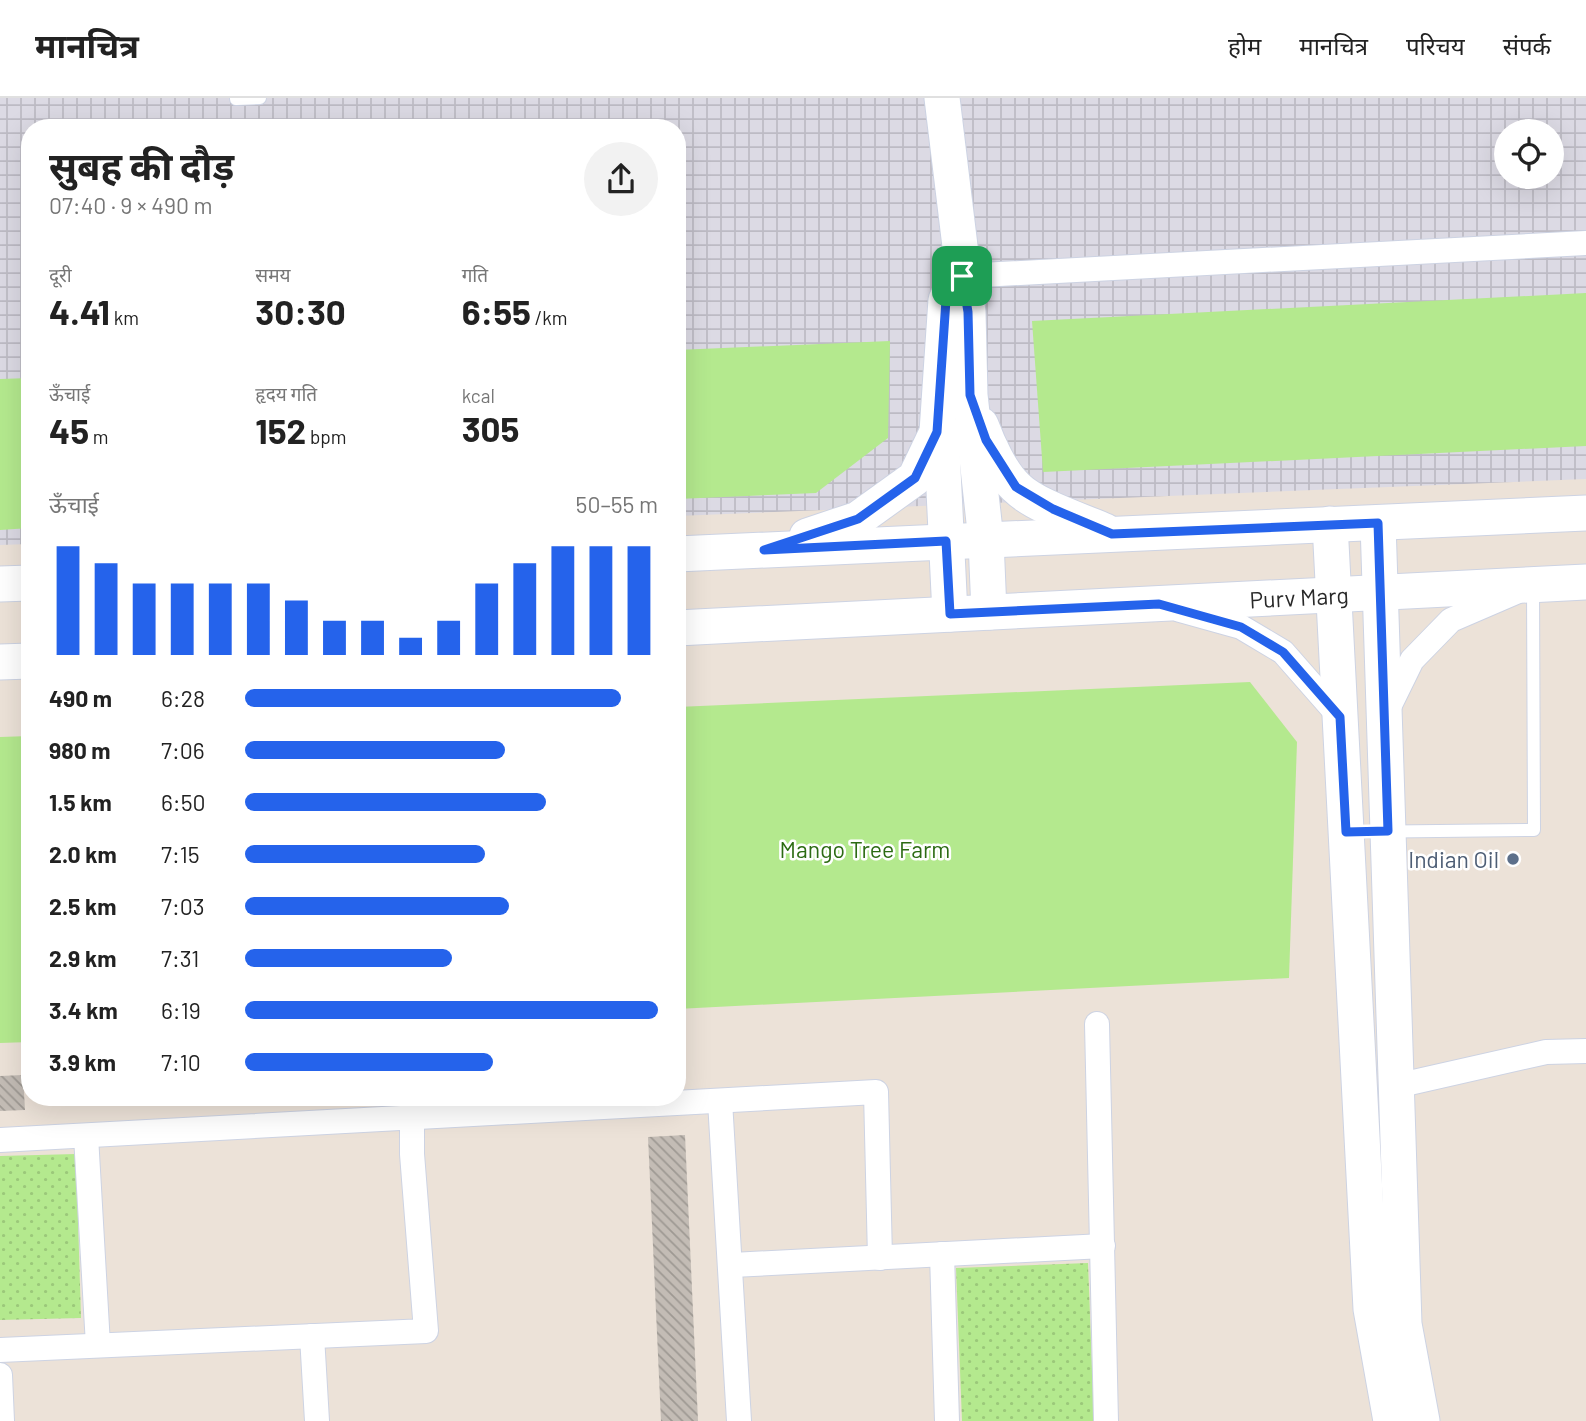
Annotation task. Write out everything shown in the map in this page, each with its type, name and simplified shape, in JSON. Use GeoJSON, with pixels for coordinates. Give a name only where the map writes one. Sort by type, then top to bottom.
{"type":"FeatureCollection","features":[{"type":"Feature","properties":{"kind":"street"},"geometry":{"type":"LineString","coordinates":[[942,98],[968,312],[955,394],[946,541],[950,614]]}},
{"type":"Feature","properties":{"kind":"street"},"geometry":{"type":"LineString","coordinates":[[962,276],[1586,243]]}},
{"type":"Feature","properties":{"kind":"street"},"geometry":{"type":"LineString","coordinates":[[955,394],[1016,487],[1053,509],[1112,534]]}},
{"type":"Feature","properties":{"kind":"street"},"geometry":{"type":"LineString","coordinates":[[955,394],[986,540],[989,612]]}},
{"type":"Feature","properties":{"kind":"street"},"geometry":{"type":"LineString","coordinates":[[764,550],[858,519],[915,478],[955,394]]}},
{"type":"Feature","properties":{"kind":"street"},"geometry":{"type":"LineString","coordinates":[[686,554],[1586,513]]}},
{"type":"Feature","properties":{"kind":"street"},"geometry":{"type":"LineString","coordinates":[[1378,523],[1404,1324],[1422,1421]]}},
{"type":"Feature","properties":{"kind":"street"},"geometry":{"type":"LineString","coordinates":[[1330,524],[1371,1309],[1391,1421]]}},
{"type":"Feature","properties":{"kind":"street","name":"Purv Marg"},"geometry":{"type":"LineString","coordinates":[[686,628],[1586,582]]}},
{"type":"Feature","properties":{"kind":"street"},"geometry":{"type":"LineString","coordinates":[[0,584],[21,583]]}},
{"type":"Feature","properties":{"kind":"street"},"geometry":{"type":"LineString","coordinates":[[1384,717],[1412,660],[1451,620],[1533,585]]}},
{"type":"Feature","properties":{"kind":"street"},"geometry":{"type":"LineString","coordinates":[[1159,604],[1241,627],[1283,652],[1340,717]]}},
{"type":"Feature","properties":{"kind":"street"},"geometry":{"type":"LineString","coordinates":[[0,662],[21,661]]}},
{"type":"Feature","properties":{"kind":"street"},"geometry":{"type":"LineString","coordinates":[[1097,1024],[1106,1421]]}},
{"type":"Feature","properties":{"kind":"street"},"geometry":{"type":"LineString","coordinates":[[1396,1086],[1546,1052],[1586,1051]]}},
{"type":"Feature","properties":{"kind":"street"},"geometry":{"type":"LineString","coordinates":[[686,1103],[876,1092],[880,1258]]}},
{"type":"Feature","properties":{"kind":"street"},"geometry":{"type":"LineString","coordinates":[[720,1101],[740,1421]]}},
{"type":"Feature","properties":{"kind":"street"},"geometry":{"type":"LineString","coordinates":[[0,1140],[634,1106]]}},
{"type":"Feature","properties":{"kind":"street"},"geometry":{"type":"LineString","coordinates":[[0,1350],[426,1331],[412,1154],[412,1119]]}},
{"type":"Feature","properties":{"kind":"street"},"geometry":{"type":"LineString","coordinates":[[86,1136],[98,1345]]}},
{"type":"Feature","properties":{"kind":"street"},"geometry":{"type":"LineString","coordinates":[[732,1265],[1103,1245]]}},
{"type":"Feature","properties":{"kind":"street"},"geometry":{"type":"LineString","coordinates":[[942,1254],[947,1421]]}},
{"type":"Feature","properties":{"kind":"street"},"geometry":{"type":"LineString","coordinates":[[312,1336],[317,1421]]}},
{"type":"Feature","properties":{"kind":"street"},"geometry":{"type":"LineString","coordinates":[[0,1375],[2,1421]]}},
{"type":"Feature","properties":{"kind":"lane"},"geometry":{"type":"LineString","coordinates":[[236,99],[260,98]]}},
{"type":"Feature","properties":{"kind":"lane"},"geometry":{"type":"LineString","coordinates":[[1346,832],[1534,830],[1533,585]]}},
{"type":"Feature","properties":{"kind":"shaded area"},"geometry":{"type":"Polygon","coordinates":[[[0,98],[1586,98],[1586,479],[686,516],[686,119],[21,119],[21,544],[0,545],[0,98]]]}},
{"type":"Feature","properties":{"kind":"green space"},"geometry":{"type":"Polygon","coordinates":[[[1586,293],[1586,446],[1043,472],[1032,321],[1586,293]]]}},
{"type":"Feature","properties":{"kind":"green space"},"geometry":{"type":"Polygon","coordinates":[[[890,341],[888,438],[816,493],[686,499],[686,350],[890,341]]]}},
{"type":"Feature","properties":{"kind":"green space"},"geometry":{"type":"Polygon","coordinates":[[[21,378],[21,529],[0,530],[0,379],[21,378]]]}},
{"type":"Feature","properties":{"kind":"green space","name":"Mango Tree Farm"},"geometry":{"type":"Polygon","coordinates":[[[1250,682],[1297,742],[1289,978],[686,1009],[686,707],[1250,682]]]}},
{"type":"Feature","properties":{"kind":"green space"},"geometry":{"type":"Polygon","coordinates":[[[21,736],[21,1042],[0,1043],[0,737],[21,736]]]}},
{"type":"Feature","properties":{"kind":"green space"},"geometry":{"type":"Polygon","coordinates":[[[76,1154],[81,1318],[0,1320],[0,1156],[76,1154]]]}},
{"type":"Feature","properties":{"kind":"green space"},"geometry":{"type":"Polygon","coordinates":[[[1088,1263],[1094,1421],[962,1421],[956,1268],[1088,1263]]]}},
{"type":"Feature","properties":{"kind":"building"},"geometry":{"type":"Polygon","coordinates":[[[21,1075],[21,1106],[25,1106],[25,1110],[0,1111],[0,1076],[21,1075]]]}},
{"type":"Feature","properties":{"kind":"building"},"geometry":{"type":"Polygon","coordinates":[[[685,1135],[698,1421],[661,1421],[648,1137],[685,1135]]]}},
{"type":"Feature","properties":{"kind":"place","name":"Indian Oil"},"geometry":{"type":"Point","coordinates":[1513,859]}},
{"type":"Feature","properties":{"kind":"route"},"geometry":{"type":"LineString","coordinates":[[962,276],[968,312],[970,395],[986,440],[1016,487],[1053,509],[1112,534],[1378,523],[1388,831],[1346,832],[1340,717],[1283,652],[1241,627],[1159,604],[950,614],[946,541],[764,550],[858,519],[915,478],[937,432],[946,300],[962,276]]}}]}
